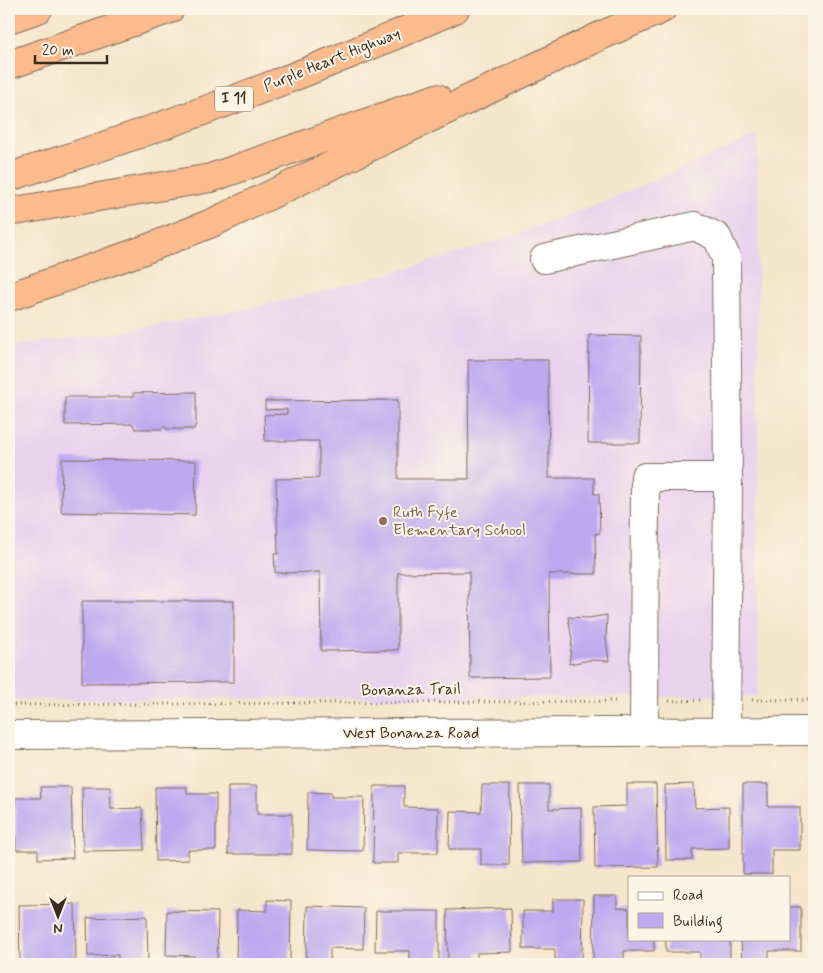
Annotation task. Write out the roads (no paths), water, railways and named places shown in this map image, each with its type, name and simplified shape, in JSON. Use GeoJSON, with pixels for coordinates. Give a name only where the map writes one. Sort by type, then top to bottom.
{"type":"FeatureCollection","features":[{"type":"Feature","properties":{"kind":"highway"},"geometry":{"type":"LineString","coordinates":[[9,20],[38,9]]}},
{"type":"Feature","properties":{"kind":"highway"},"geometry":{"type":"LineString","coordinates":[[9,65],[170,9]]}},
{"type":"Feature","properties":{"kind":"highway","name":"Purple Heart Highway"},"geometry":{"type":"LineString","coordinates":[[9,177],[271,86],[455,9]]}},
{"type":"Feature","properties":{"kind":"highway"},"geometry":{"type":"LineString","coordinates":[[9,296],[111,262],[212,223],[598,37],[662,9]]}},
{"type":"Feature","properties":{"kind":"highway"},"geometry":{"type":"LineString","coordinates":[[9,212],[211,178],[355,129],[598,37]]}},
{"type":"Feature","properties":{"kind":"street"},"geometry":{"type":"LineString","coordinates":[[544,259],[695,226],[717,237],[726,257],[728,477],[726,731]]}},
{"type":"Feature","properties":{"kind":"street"},"geometry":{"type":"LineString","coordinates":[[644,732],[645,477],[728,477]]}},
{"type":"Feature","properties":{"kind":"street","name":"West Bonanza Road"},"geometry":{"type":"LineString","coordinates":[[9,735],[814,731]]}},
{"type":"Feature","properties":{"kind":"place","name":"Ruth Fyfe Elementary School"},"geometry":{"type":"Point","coordinates":[383,521]}}]}
